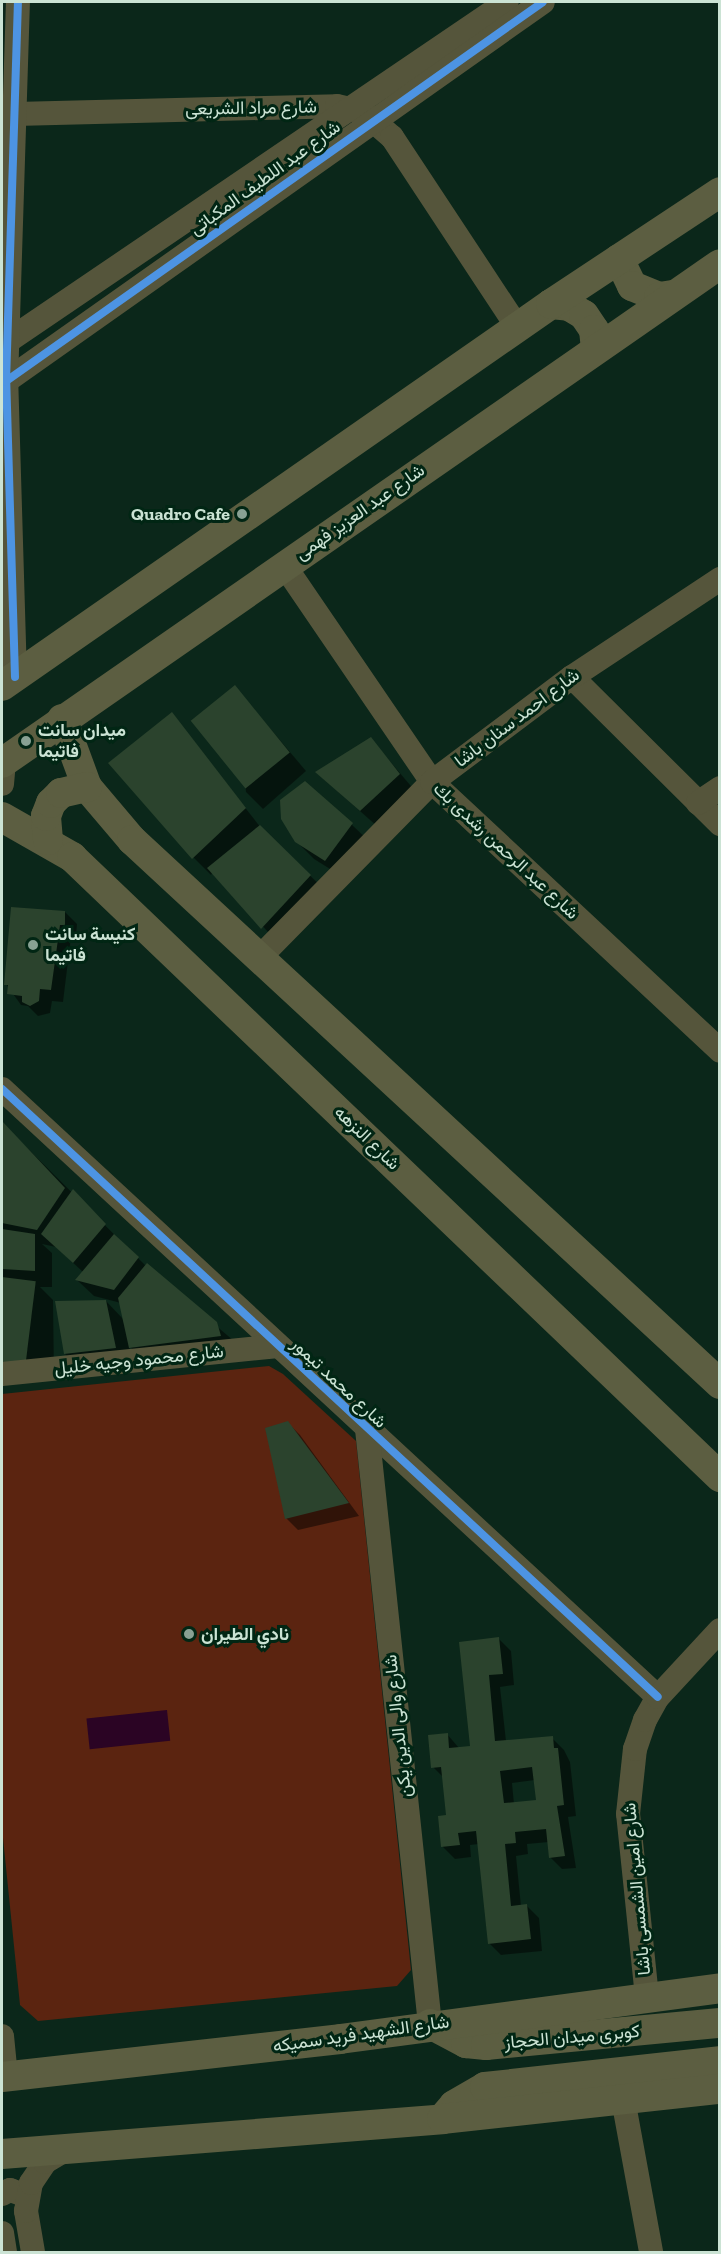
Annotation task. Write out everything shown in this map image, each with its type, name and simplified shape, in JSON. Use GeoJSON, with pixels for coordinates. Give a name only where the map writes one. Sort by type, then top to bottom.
{"type":"FeatureCollection","features":[{"type":"Feature","properties":{"kind":"main road"},"geometry":{"type":"LineString","coordinates":[[6,680],[551,304],[720,192]]}},
{"type":"Feature","properties":{"kind":"main road"},"geometry":{"type":"LineString","coordinates":[[619,259],[632,286],[660,297],[675,295]]}},
{"type":"Feature","properties":{"kind":"main road","name":"شارع عبد العزيز فهمى"},"geometry":{"type":"LineString","coordinates":[[2,769],[62,719],[720,264]]}},
{"type":"Feature","properties":{"kind":"main road"},"geometry":{"type":"LineString","coordinates":[[551,304],[569,306],[584,315],[594,330],[596,348]]}},
{"type":"Feature","properties":{"kind":"main road"},"geometry":{"type":"LineString","coordinates":[[62,719],[87,787],[132,840],[711,1376],[720,1397]]}},
{"type":"Feature","properties":{"kind":"main road"},"geometry":{"type":"LineString","coordinates":[[48,840],[46,816],[51,803],[61,793],[87,787]]}},
{"type":"Feature","properties":{"kind":"main road","name":"شارع النزهه"},"geometry":{"type":"LineString","coordinates":[[2,817],[48,840],[87,871],[720,1477]]}},
{"type":"Feature","properties":{"kind":"main road","name":"شارع الشهيد فريد سميكه"},"geometry":{"type":"LineString","coordinates":[[4,2077],[340,2039],[430,2024],[720,1988]]}},
{"type":"Feature","properties":{"kind":"main road","name":"كوبرى ميدان الحجاز"},"geometry":{"type":"LineString","coordinates":[[430,2024],[447,2036],[486,2045],[720,2023]]}},
{"type":"Feature","properties":{"kind":"main road"},"geometry":{"type":"LineString","coordinates":[[442,2119],[454,2105],[485,2087],[720,2061]]}},
{"type":"Feature","properties":{"kind":"main road"},"geometry":{"type":"LineString","coordinates":[[2,2154],[442,2119],[720,2089]]}},
{"type":"Feature","properties":{"kind":"street"},"geometry":{"type":"LineString","coordinates":[[6,680],[4,343],[18,2]]}},
{"type":"Feature","properties":{"kind":"street","name":"شارع عبد اللطيف المكباتى"},"geometry":{"type":"LineString","coordinates":[[4,343],[507,2]]}},
{"type":"Feature","properties":{"kind":"street","name":"شارع عبد اللطيف المكباتى"},"geometry":{"type":"LineString","coordinates":[[4,383],[374,118],[543,2]]}},
{"type":"Feature","properties":{"kind":"street","name":"شارع مراد الشريعى"},"geometry":{"type":"LineString","coordinates":[[15,114],[350,108],[374,118],[392,137],[518,328]]}},
{"type":"Feature","properties":{"kind":"street","name":"شارع عبد الرحمن رشدى بك"},"geometry":{"type":"LineString","coordinates":[[284,565],[432,782],[720,1051]]}},
{"type":"Feature","properties":{"kind":"street","name":"شارع احمد سنان باشا"},"geometry":{"type":"LineString","coordinates":[[258,959],[432,782],[572,676],[720,579]]}},
{"type":"Feature","properties":{"kind":"street"},"geometry":{"type":"LineString","coordinates":[[572,676],[720,824]]}},
{"type":"Feature","properties":{"kind":"street"},"geometry":{"type":"LineString","coordinates":[[698,803],[720,788]]}},
{"type":"Feature","properties":{"kind":"street","name":"شارع محمد تيمور"},"geometry":{"type":"LineString","coordinates":[[2,1089],[276,1346],[658,1697]]}},
{"type":"Feature","properties":{"kind":"street","name":"شارع محمود وجيه خليل"},"geometry":{"type":"LineString","coordinates":[[2,1374],[276,1346]]}},
{"type":"Feature","properties":{"kind":"street","name":"شارع والى الدين يكن"},"geometry":{"type":"LineString","coordinates":[[367,1429],[430,2024]]}},
{"type":"Feature","properties":{"kind":"street","name":"شارع امين الشمسى باشا"},"geometry":{"type":"LineString","coordinates":[[647,1997],[628,1814],[635,1749],[645,1720],[658,1697],[720,1630]]}},
{"type":"Feature","properties":{"kind":"street"},"geometry":{"type":"LineString","coordinates":[[2,2036],[4,2077]]}},
{"type":"Feature","properties":{"kind":"street"},"geometry":{"type":"LineString","coordinates":[[623,2099],[651,2253]]}},
{"type":"Feature","properties":{"kind":"street"},"geometry":{"type":"LineString","coordinates":[[33,2253],[27,2196],[40,2167],[67,2149]]}},
{"type":"Feature","properties":{"kind":"street"},"geometry":{"type":"LineString","coordinates":[[2,2194],[10,2190],[27,2196]]}},
{"type":"Feature","properties":{"kind":"street"},"geometry":{"type":"LineString","coordinates":[[2,2233],[5,2253]]}},
{"type":"Feature","properties":{"kind":"shaded area","name":"نادي الطيران"},"geometry":{"type":"Polygon","coordinates":[[[269,1366],[283,1374],[356,1441],[411,1970],[397,1986],[38,2021],[20,2005],[2,1828],[2,1394],[269,1366]]]}},
{"type":"Feature","properties":{"kind":"shaded area"},"geometry":{"type":"Polygon","coordinates":[[[167,1710],[170,1741],[90,1749],[86,1718],[167,1710]]]}},
{"type":"Feature","properties":{"kind":"building"},"geometry":{"type":"Polygon","coordinates":[[[235,685],[290,753],[245,788],[191,721],[235,685]]]}},
{"type":"Feature","properties":{"kind":"building"},"geometry":{"type":"Polygon","coordinates":[[[172,712],[246,808],[192,859],[108,763],[172,712]]]}},
{"type":"Feature","properties":{"kind":"building"},"geometry":{"type":"Polygon","coordinates":[[[371,737],[400,774],[360,811],[315,772],[371,737]]]}},
{"type":"Feature","properties":{"kind":"building"},"geometry":{"type":"Polygon","coordinates":[[[305,781],[353,823],[325,861],[295,842],[281,819],[280,800],[305,781]]]}},
{"type":"Feature","properties":{"kind":"building"},"geometry":{"type":"Polygon","coordinates":[[[260,825],[311,875],[261,929],[207,868],[260,825]]]}},
{"type":"Feature","properties":{"kind":"building","name":"كنيسة سانت فاتيما"},"geometry":{"type":"Polygon","coordinates":[[[11,907],[65,911],[65,925],[60,925],[51,990],[40,989],[39,1001],[30,1006],[22,1002],[22,996],[7,994],[8,985],[4,985],[11,907]]]}},
{"type":"Feature","properties":{"kind":"building"},"geometry":{"type":"Polygon","coordinates":[[[2,1121],[65,1188],[37,1230],[2,1223],[2,1121]]]}},
{"type":"Feature","properties":{"kind":"building"},"geometry":{"type":"Polygon","coordinates":[[[73,1189],[106,1224],[73,1263],[41,1234],[73,1189]]]}},
{"type":"Feature","properties":{"kind":"building"},"geometry":{"type":"Polygon","coordinates":[[[2,1229],[35,1234],[35,1271],[2,1269],[2,1229]]]}},
{"type":"Feature","properties":{"kind":"building"},"geometry":{"type":"Polygon","coordinates":[[[114,1234],[139,1257],[114,1290],[75,1280],[114,1234]]]}},
{"type":"Feature","properties":{"kind":"building"},"geometry":{"type":"Polygon","coordinates":[[[147,1263],[217,1322],[221,1336],[129,1348],[118,1298],[147,1263]]]}},
{"type":"Feature","properties":{"kind":"building"},"geometry":{"type":"Polygon","coordinates":[[[2,1277],[36,1281],[26,1365],[2,1362],[2,1277]]]}},
{"type":"Feature","properties":{"kind":"building"},"geometry":{"type":"Polygon","coordinates":[[[106,1300],[116,1348],[64,1354],[55,1301],[106,1300]]]}},
{"type":"Feature","properties":{"kind":"building"},"geometry":{"type":"Polygon","coordinates":[[[288,1421],[349,1503],[285,1519],[265,1428],[288,1421]]]}},
{"type":"Feature","properties":{"kind":"building"},"geometry":{"type":"Polygon","coordinates":[[[499,1637],[503,1674],[489,1675],[495,1741],[553,1736],[554,1748],[558,1748],[564,1805],[557,1806],[565,1856],[549,1858],[546,1829],[515,1832],[516,1843],[505,1844],[511,1906],[527,1904],[531,1939],[488,1944],[476,1831],[458,1833],[460,1845],[441,1847],[438,1816],[446,1815],[441,1767],[431,1768],[428,1735],[448,1733],[449,1748],[470,1746],[459,1642],[499,1637]],[[532,1767],[500,1771],[504,1803],[536,1800],[532,1767]]]}},
{"type":"Feature","properties":{"kind":"cycle path"},"geometry":{"type":"LineString","coordinates":[[15,677],[6,382],[18,2]]}},
{"type":"Feature","properties":{"kind":"cycle path"},"geometry":{"type":"LineString","coordinates":[[2,384],[543,2]]}},
{"type":"Feature","properties":{"kind":"cycle path"},"geometry":{"type":"LineString","coordinates":[[2,1089],[658,1697]]}},
{"type":"Feature","properties":{"kind":"place","name":"Quadro Cafe"},"geometry":{"type":"Point","coordinates":[242,514]}},
{"type":"Feature","properties":{"kind":"place","name":"ميدان سانت فاتيما"},"geometry":{"type":"Point","coordinates":[26,741]}},
{"type":"Feature","properties":{"kind":"place","name":"كنيسة سانت فاتيما"},"geometry":{"type":"Point","coordinates":[33,945]}},
{"type":"Feature","properties":{"kind":"place","name":"نادي الطيران"},"geometry":{"type":"Point","coordinates":[189,1634]}}]}
